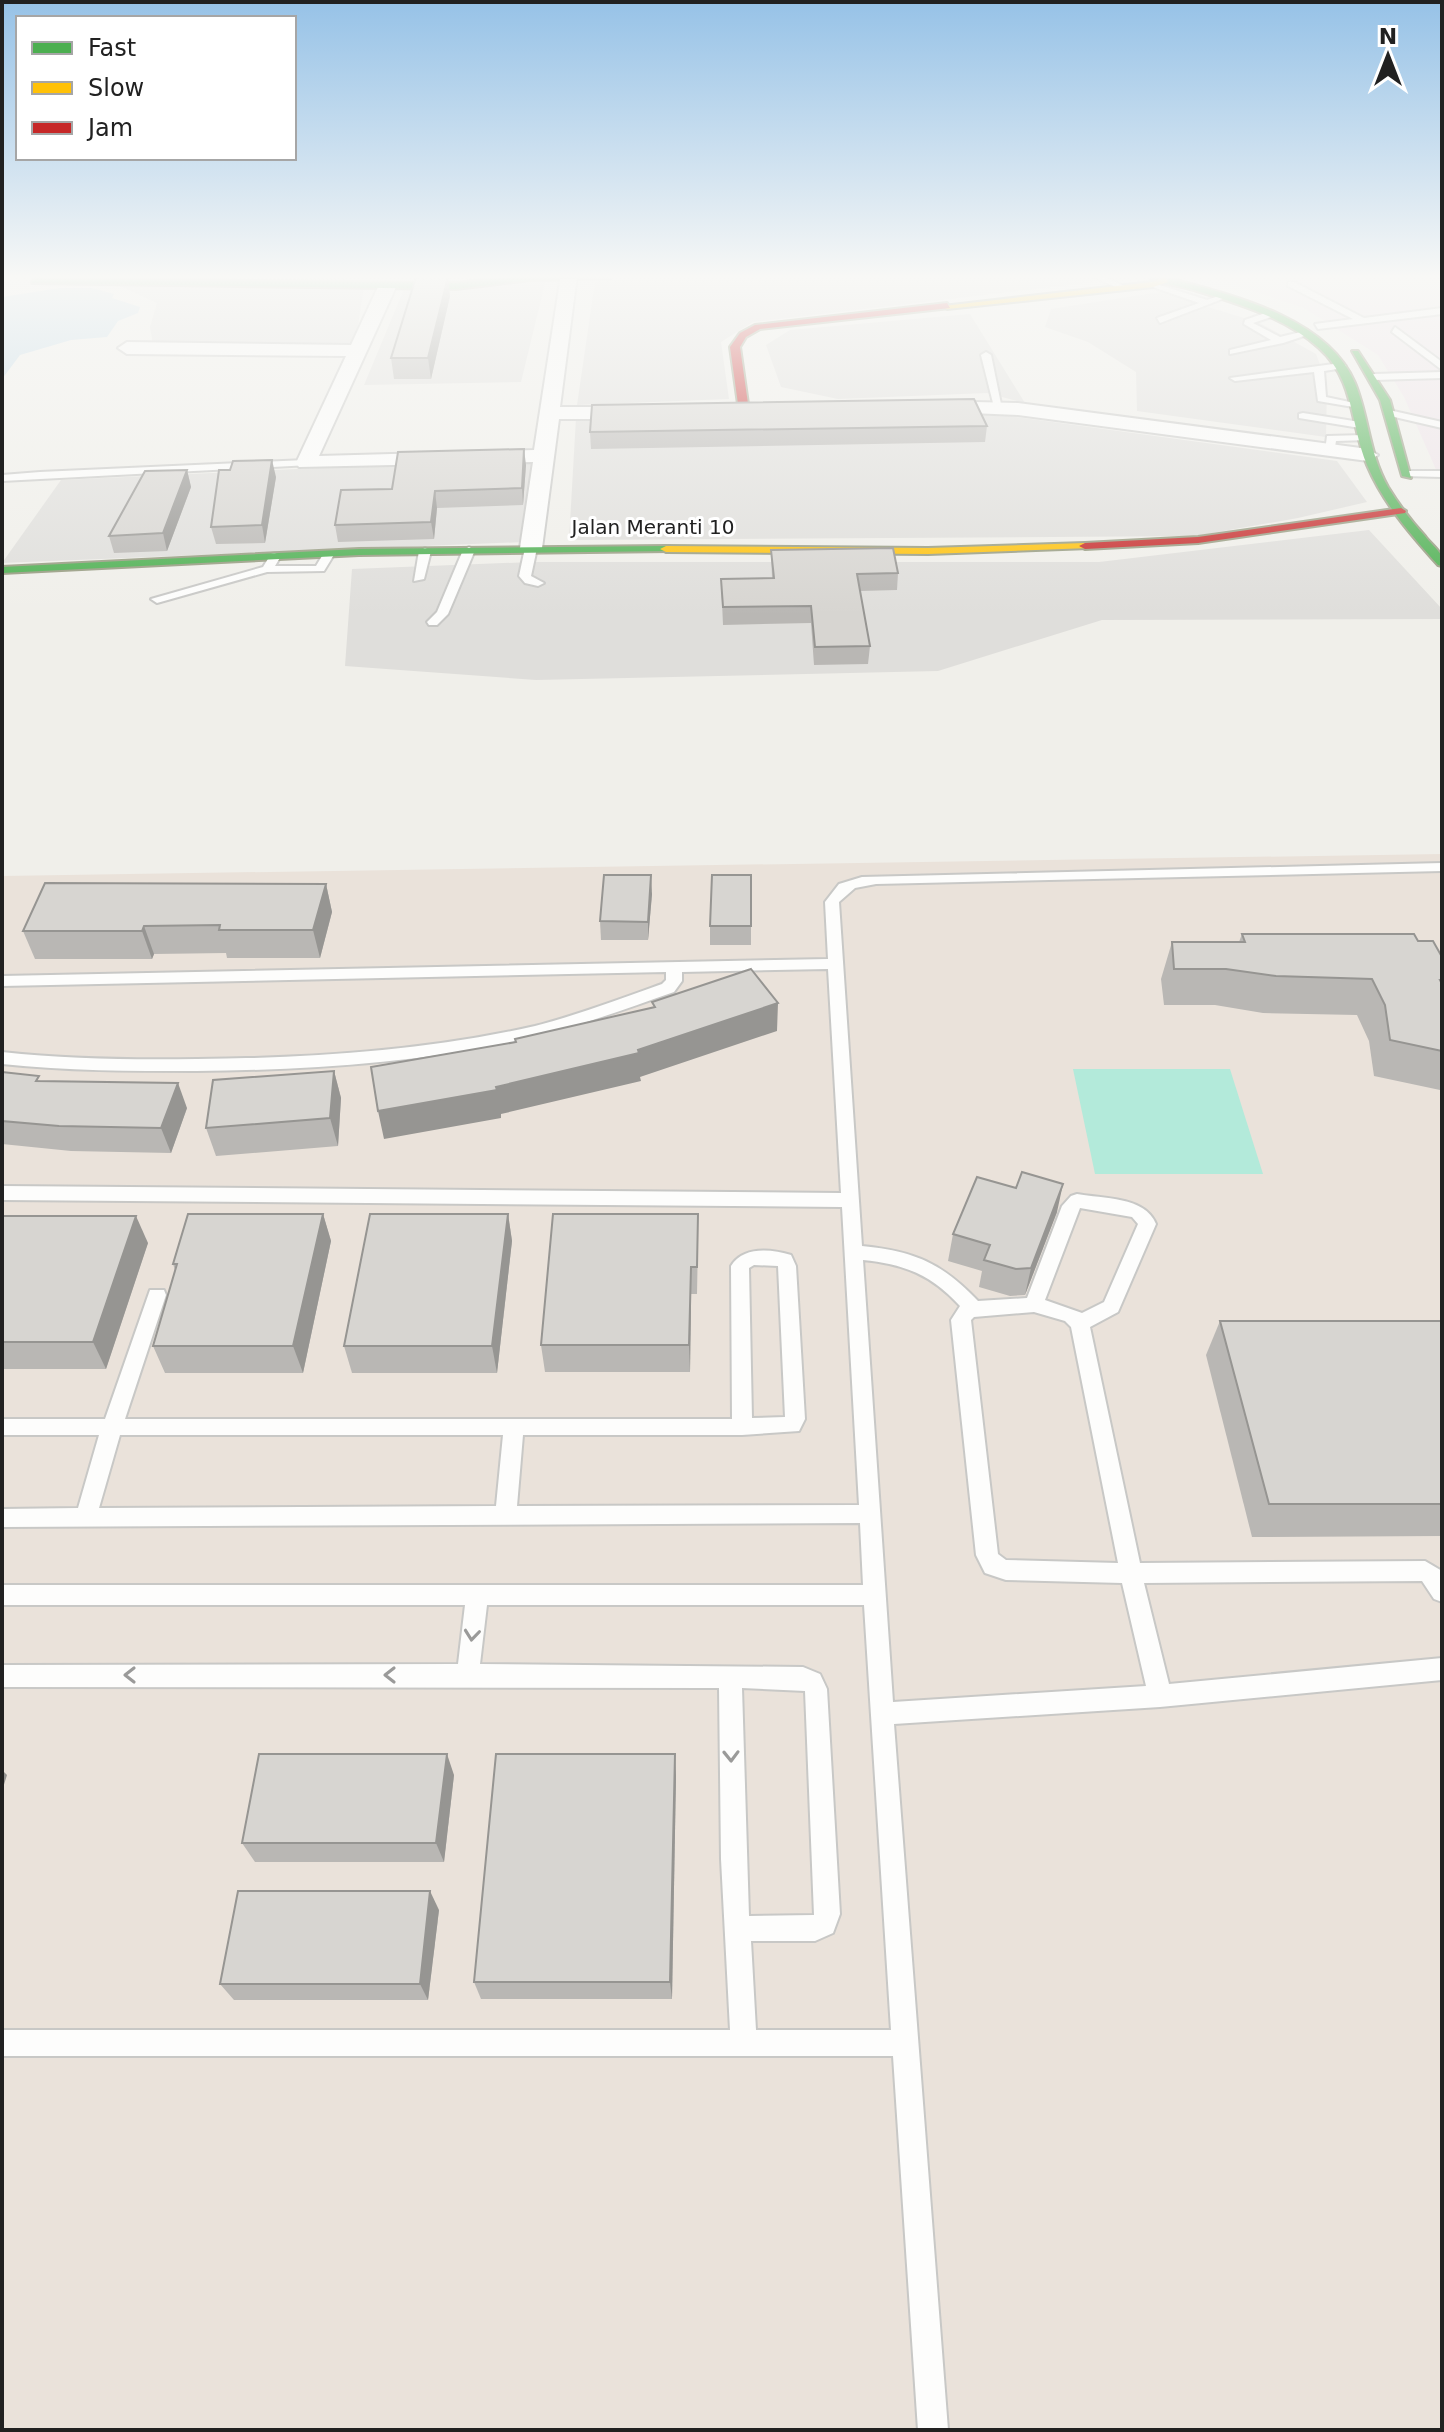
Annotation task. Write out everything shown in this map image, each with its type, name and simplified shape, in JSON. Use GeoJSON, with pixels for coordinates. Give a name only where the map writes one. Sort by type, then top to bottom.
{"type":"FeatureCollection","features":[{"type":"Feature","properties":{"kind":"street"},"geometry":{"type":"LineString","coordinates":[[339,388],[306,463],[542,456]]}},
{"type":"Feature","properties":{"kind":"street"},"geometry":{"type":"LineString","coordinates":[[531,548],[553,388]]}},
{"type":"Feature","properties":{"kind":"street"},"geometry":{"type":"LineString","coordinates":[[717,412],[752,411],[746,388]]}},
{"type":"Feature","properties":{"kind":"street"},"geometry":{"type":"LineString","coordinates":[[1349,388],[1364,440],[1401,511],[1442,563]]}},
{"type":"Feature","properties":{"kind":"street"},"geometry":{"type":"LineString","coordinates":[[1379,388],[1389,413],[1397,452],[1412,481]]}},
{"type":"Feature","properties":{"kind":"street"},"geometry":{"type":"LineString","coordinates":[[909,408],[999,407],[1330,451],[1364,440]]}},
{"type":"Feature","properties":{"kind":"street"},"geometry":{"type":"LineString","coordinates":[[549,413],[661,413]]}},
{"type":"Feature","properties":{"kind":"street","name":"Jalan Meranti 10"},"geometry":{"type":"LineString","coordinates":[[2,570],[271,563],[329,553],[531,548],[928,551],[1053,547],[1198,540],[1401,511]]}},
{"type":"Feature","properties":{"kind":"street"},"geometry":{"type":"LineString","coordinates":[[1417,533],[1442,533]]}},
{"type":"Feature","properties":{"kind":"lane"},"geometry":{"type":"LineString","coordinates":[[994,388],[999,407]]}},
{"type":"Feature","properties":{"kind":"lane"},"geometry":{"type":"LineString","coordinates":[[1320,388],[1321,399],[1356,406]]}},
{"type":"Feature","properties":{"kind":"lane"},"geometry":{"type":"LineString","coordinates":[[1389,413],[1442,425]]}},
{"type":"Feature","properties":{"kind":"lane"},"geometry":{"type":"LineString","coordinates":[[1303,416],[1364,440]]}},
{"type":"Feature","properties":{"kind":"lane"},"geometry":{"type":"LineString","coordinates":[[2,478],[75,471],[228,469],[306,463]]}},
{"type":"Feature","properties":{"kind":"lane"},"geometry":{"type":"LineString","coordinates":[[1412,481],[1442,474]]}},
{"type":"Feature","properties":{"kind":"lane"},"geometry":{"type":"LineString","coordinates":[[531,548],[525,576],[529,581],[538,583]]}},
{"type":"Feature","properties":{"kind":"lane"},"geometry":{"type":"LineString","coordinates":[[433,622],[442,614],[469,550]]}},
{"type":"Feature","properties":{"kind":"lane"},"geometry":{"type":"LineString","coordinates":[[418,579],[425,551]]}},
{"type":"Feature","properties":{"kind":"lane"},"geometry":{"type":"LineString","coordinates":[[157,599],[271,563]]}},
{"type":"Feature","properties":{"kind":"lane"},"geometry":{"type":"LineString","coordinates":[[933,2430],[874,1595],[832,902],[838,889],[853,883],[1442,867]]}},
{"type":"Feature","properties":{"kind":"lane"},"geometry":{"type":"LineString","coordinates":[[2,981],[834,964]]}},
{"type":"Feature","properties":{"kind":"lane"},"geometry":{"type":"LineString","coordinates":[[2,1058],[144,1065],[246,1065],[360,1059],[449,1048],[537,1030],[668,988],[674,981],[674,967]]}},
{"type":"Feature","properties":{"kind":"lane"},"geometry":{"type":"LineString","coordinates":[[2,1193],[849,1200]]}},
{"type":"Feature","properties":{"kind":"lane"},"geometry":{"type":"LineString","coordinates":[[1034,1305],[1071,1206],[1077,1201],[1137,1211],[1144,1216],[1147,1224],[1111,1307],[1080,1323]]}},
{"type":"Feature","properties":{"kind":"lane"},"geometry":{"type":"LineString","coordinates":[[852,1252],[924,1263],[951,1282],[974,1309]]}},
{"type":"Feature","properties":{"kind":"lane"},"geometry":{"type":"LineString","coordinates":[[2,1427],[785,1428],[792,1425],[795,1419],[787,1266],[784,1260],[776,1258],[749,1258],[740,1266],[742,1427]]}},
{"type":"Feature","properties":{"kind":"lane"},"geometry":{"type":"LineString","coordinates":[[86,1517],[112,1427],[157,1295]]}},
{"type":"Feature","properties":{"kind":"lane"},"geometry":{"type":"LineString","coordinates":[[1160,1696],[1131,1573],[1080,1323],[1071,1315],[1034,1305],[965,1312],[961,1320],[987,1555],[993,1566],[1006,1570],[1131,1573],[1425,1571],[1433,1576],[1442,1592]]}},
{"type":"Feature","properties":{"kind":"lane"},"geometry":{"type":"LineString","coordinates":[[506,1516],[514,1428]]}},
{"type":"Feature","properties":{"kind":"lane"},"geometry":{"type":"LineString","coordinates":[[2,1518],[869,1514]]}},
{"type":"Feature","properties":{"kind":"lane"},"geometry":{"type":"LineString","coordinates":[[2,1595],[874,1595]]}},
{"type":"Feature","properties":{"kind":"lane"},"geometry":{"type":"LineString","coordinates":[[468,1675],[477,1595]]}},
{"type":"Feature","properties":{"kind":"lane"},"geometry":{"type":"LineString","coordinates":[[882,1714],[1160,1696],[1442,1669]]}},
{"type":"Feature","properties":{"kind":"lane"},"geometry":{"type":"LineString","coordinates":[[2,1676],[803,1678],[812,1682],[816,1689],[827,1914],[824,1924],[815,1928],[739,1929]]}},
{"type":"Feature","properties":{"kind":"lane"},"geometry":{"type":"LineString","coordinates":[[730,1678],[733,1859],[744,2043]]}},
{"type":"Feature","properties":{"kind":"lane"},"geometry":{"type":"LineString","coordinates":[[2,2043],[905,2043]]}},
{"type":"Feature","properties":{"kind":"shaded area"},"geometry":{"type":"Polygon","coordinates":[[[579,388],[728,388],[729,399],[577,405],[579,388]]]}},
{"type":"Feature","properties":{"kind":"shaded area"},"geometry":{"type":"Polygon","coordinates":[[[788,388],[1016,388],[1025,403],[987,393],[838,399],[788,388]]]}},
{"type":"Feature","properties":{"kind":"shaded area"},"geometry":{"type":"Polygon","coordinates":[[[1136,388],[1327,388],[1326,437],[1137,411],[1136,388]]]}},
{"type":"Feature","properties":{"kind":"shaded area"},"geometry":{"type":"Polygon","coordinates":[[[1399,388],[1442,388],[1442,483],[1399,388]]]}},
{"type":"Feature","properties":{"kind":"shaded area"},"geometry":{"type":"Polygon","coordinates":[[[972,411],[1337,461],[1367,502],[1195,536],[569,540],[576,418],[972,411]]]}},
{"type":"Feature","properties":{"kind":"shaded area"},"geometry":{"type":"Polygon","coordinates":[[[532,458],[532,510],[524,542],[2,563],[61,480],[532,458]]]}},
{"type":"Feature","properties":{"kind":"shaded area"},"geometry":{"type":"Polygon","coordinates":[[[1369,530],[1442,609],[1442,619],[1102,620],[938,671],[536,680],[345,666],[352,569],[532,562],[1099,562],[1369,530]]]}},
{"type":"Feature","properties":{"kind":"shaded area"},"geometry":{"type":"Polygon","coordinates":[[[1442,854],[1442,2430],[2,2430],[2,876],[1442,854]]]}},
{"type":"Feature","properties":{"kind":"green space"},"geometry":{"type":"Polygon","coordinates":[[[1073,1069],[1230,1069],[1263,1174],[1095,1174],[1073,1069]]]}},
{"type":"Feature","properties":{"kind":"building"},"geometry":{"type":"Polygon","coordinates":[[[974,399],[987,426],[590,432],[592,405],[974,399]]]}},
{"type":"Feature","properties":{"kind":"building"},"geometry":{"type":"Polygon","coordinates":[[[524,449],[522,488],[435,491],[431,522],[335,525],[341,490],[392,489],[398,452],[524,449]]]}},
{"type":"Feature","properties":{"kind":"building"},"geometry":{"type":"Polygon","coordinates":[[[272,460],[262,525],[211,527],[219,470],[230,470],[233,461],[272,460]]]}},
{"type":"Feature","properties":{"kind":"building"},"geometry":{"type":"Polygon","coordinates":[[[187,470],[163,533],[109,536],[145,471],[187,470]]]}},
{"type":"Feature","properties":{"kind":"building"},"geometry":{"type":"Polygon","coordinates":[[[893,548],[898,573],[857,574],[870,646],[815,647],[811,606],[723,607],[721,579],[774,578],[771,550],[893,548]]]}},
{"type":"Feature","properties":{"kind":"building"},"geometry":{"type":"Polygon","coordinates":[[[604,875],[651,875],[648,922],[600,921],[604,875]]]}},
{"type":"Feature","properties":{"kind":"building"},"geometry":{"type":"Polygon","coordinates":[[[712,875],[751,875],[751,926],[710,926],[712,875]]]}},
{"type":"Feature","properties":{"kind":"building"},"geometry":{"type":"Polygon","coordinates":[[[45,883],[326,884],[313,930],[219,930],[220,925],[144,926],[142,931],[23,931],[45,883]]]}},
{"type":"Feature","properties":{"kind":"building"},"geometry":{"type":"Polygon","coordinates":[[[1242,934],[1414,934],[1418,941],[1433,941],[1442,957],[1442,1051],[1390,1040],[1385,1005],[1372,979],[1276,976],[1226,969],[1174,969],[1172,942],[1245,942],[1242,934]]]}},
{"type":"Feature","properties":{"kind":"building"},"geometry":{"type":"Polygon","coordinates":[[[751,969],[778,1003],[638,1050],[639,1053],[496,1087],[497,1090],[378,1111],[371,1067],[516,1042],[515,1039],[655,1007],[652,1002],[751,969]]]}},
{"type":"Feature","properties":{"kind":"building"},"geometry":{"type":"Polygon","coordinates":[[[334,1071],[330,1118],[206,1128],[213,1080],[334,1071]]]}},
{"type":"Feature","properties":{"kind":"building"},"geometry":{"type":"Polygon","coordinates":[[[2,1072],[39,1076],[36,1081],[178,1083],[161,1128],[59,1126],[2,1121],[2,1072]]]}},
{"type":"Feature","properties":{"kind":"building"},"geometry":{"type":"Polygon","coordinates":[[[1022,1172],[1063,1184],[1031,1268],[1016,1269],[984,1260],[990,1245],[953,1234],[977,1177],[1016,1188],[1022,1172]]]}},
{"type":"Feature","properties":{"kind":"building"},"geometry":{"type":"Polygon","coordinates":[[[188,1214],[323,1214],[293,1346],[153,1346],[188,1214]]]}},
{"type":"Feature","properties":{"kind":"building"},"geometry":{"type":"Polygon","coordinates":[[[370,1214],[508,1214],[492,1346],[344,1346],[370,1214]]]}},
{"type":"Feature","properties":{"kind":"building"},"geometry":{"type":"Polygon","coordinates":[[[553,1214],[698,1214],[697,1267],[691,1267],[689,1345],[541,1345],[553,1214]]]}},
{"type":"Feature","properties":{"kind":"building"},"geometry":{"type":"Polygon","coordinates":[[[3,1216],[136,1216],[93,1342],[2,1342],[3,1216]]]}},
{"type":"Feature","properties":{"kind":"building"},"geometry":{"type":"Polygon","coordinates":[[[1220,1321],[1442,1321],[1442,1504],[1269,1504],[1220,1321]]]}},
{"type":"Feature","properties":{"kind":"building"},"geometry":{"type":"Polygon","coordinates":[[[259,1754],[447,1754],[436,1843],[242,1843],[259,1754]]]}},
{"type":"Feature","properties":{"kind":"building"},"geometry":{"type":"Polygon","coordinates":[[[496,1754],[675,1754],[670,1982],[474,1982],[496,1754]]]}},
{"type":"Feature","properties":{"kind":"building"},"geometry":{"type":"Polygon","coordinates":[[[238,1891],[430,1891],[420,1984],[220,1984],[238,1891]]]}},
{"type":"Feature","properties":{"kind":"traffic: fast"},"geometry":{"type":"LineString","coordinates":[[1352,388],[1373,468],[1399,511],[1442,563]]}},
{"type":"Feature","properties":{"kind":"traffic: fast"},"geometry":{"type":"LineString","coordinates":[[1378,388],[1385,400],[1407,476]]}},
{"type":"Feature","properties":{"kind":"traffic: fast"},"geometry":{"type":"LineString","coordinates":[[2,570],[359,552],[666,549]]}},
{"type":"Feature","properties":{"kind":"traffic: slow"},"geometry":{"type":"LineString","coordinates":[[666,549],[928,551],[1085,546]]}},
{"type":"Feature","properties":{"kind":"traffic: jam"},"geometry":{"type":"LineString","coordinates":[[741,388],[744,411]]}},
{"type":"Feature","properties":{"kind":"traffic: jam"},"geometry":{"type":"LineString","coordinates":[[1085,546],[1198,540],[1401,511]]}}]}
